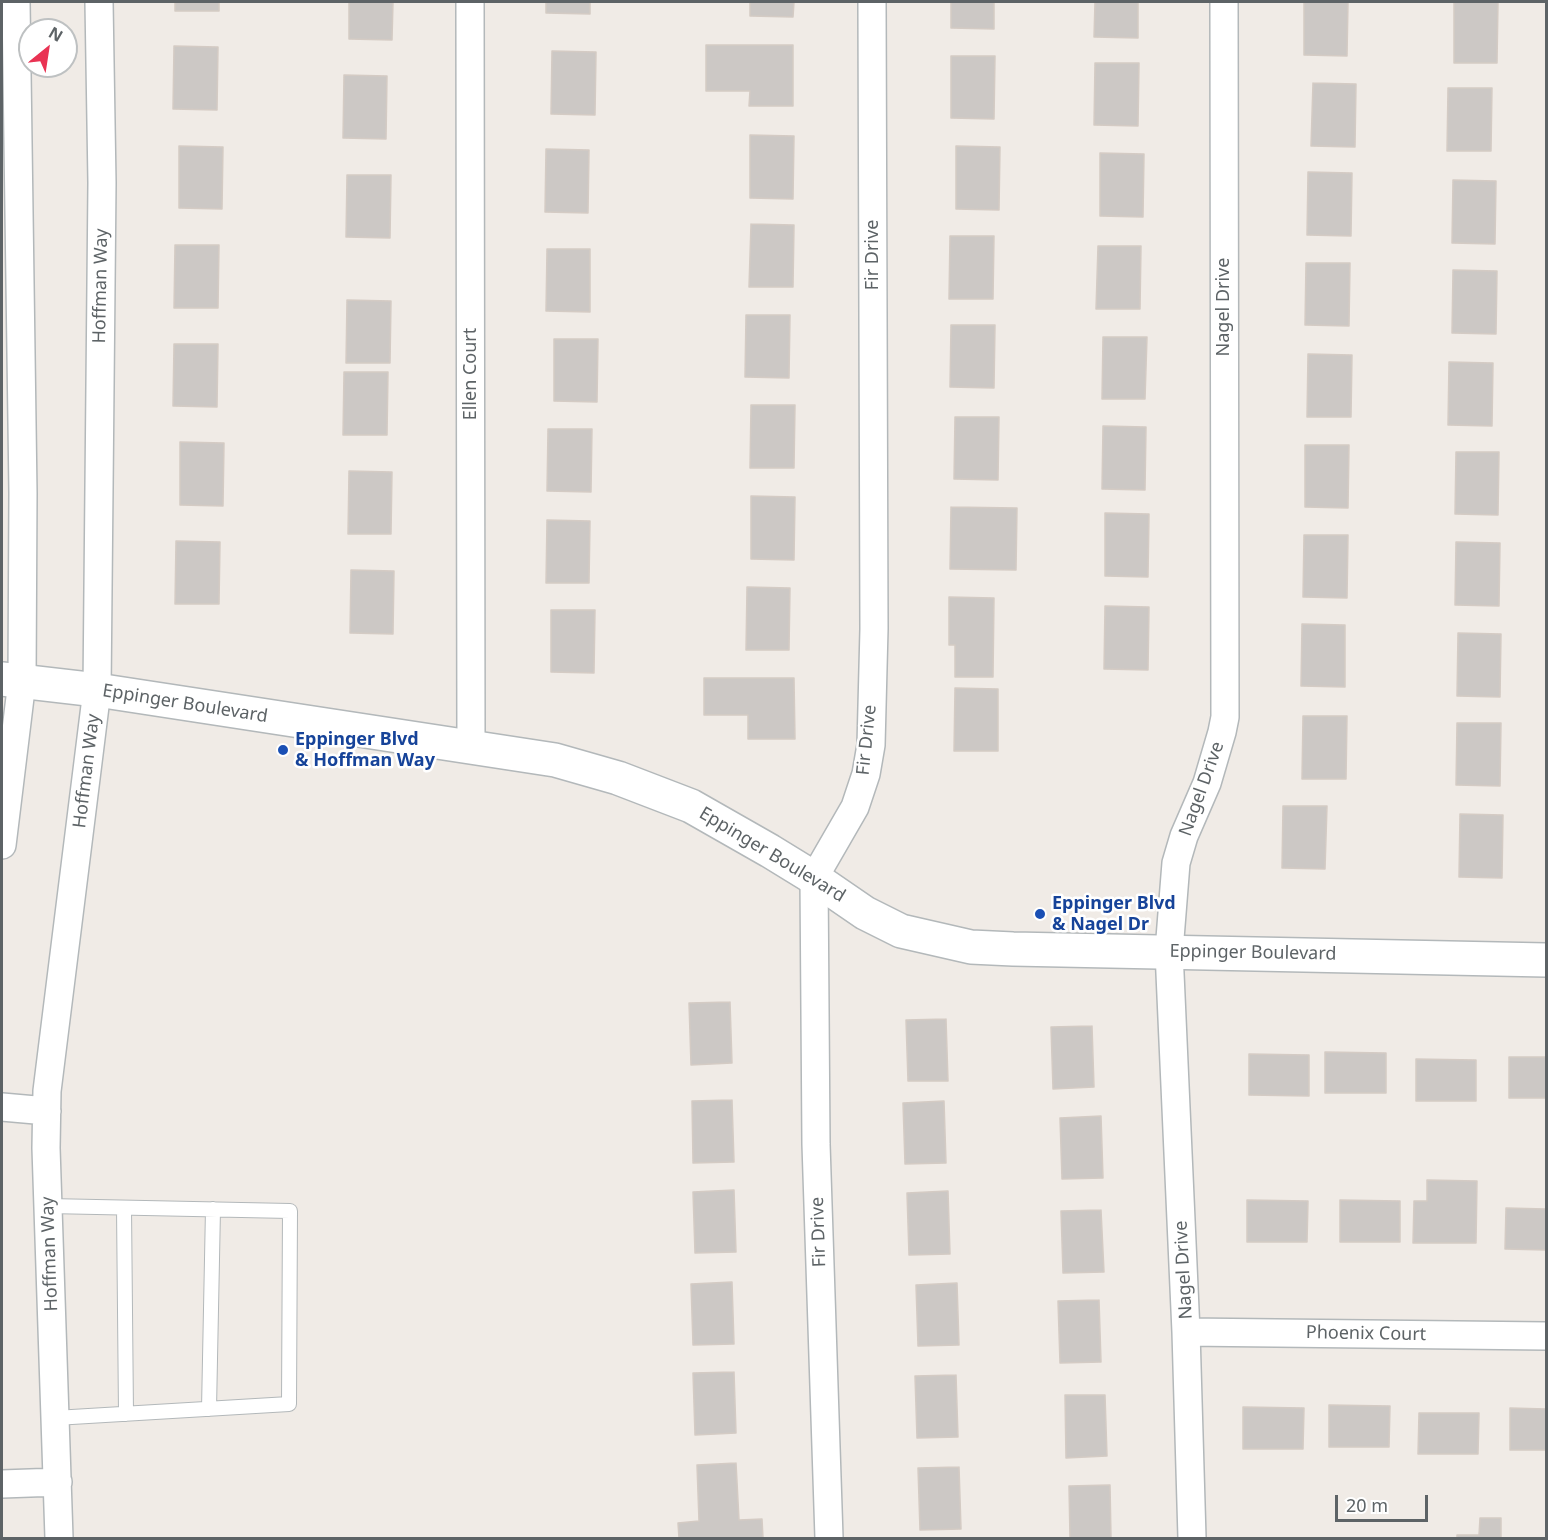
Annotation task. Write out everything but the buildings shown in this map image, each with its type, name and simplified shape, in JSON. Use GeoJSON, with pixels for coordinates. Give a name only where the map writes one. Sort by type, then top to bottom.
{"type":"FeatureCollection","features":[{"type":"Feature","properties":{"kind":"street"},"geometry":{"type":"LineString","coordinates":[[2,845],[23,493],[16,2]]}},
{"type":"Feature","properties":{"kind":"street","name":"Hoffman Way"},"geometry":{"type":"LineString","coordinates":[[59,1539],[47,1111],[51,1057],[97,690],[102,183],[99,2]]}},
{"type":"Feature","properties":{"kind":"street","name":"Ellen Court"},"geometry":{"type":"LineString","coordinates":[[471,2],[471,747]]}},
{"type":"Feature","properties":{"kind":"street","name":"Fir Drive"},"geometry":{"type":"LineString","coordinates":[[829,1539],[816,1144],[814,878],[855,807],[866,774],[871,745],[874,629],[872,2]]}},
{"type":"Feature","properties":{"kind":"street","name":"Nagel Drive"},"geometry":{"type":"LineString","coordinates":[[1192,1539],[1186,1332],[1169,951],[1176,863],[1184,836],[1208,783],[1225,717],[1224,2]]}},
{"type":"Feature","properties":{"kind":"street","name":"Eppinger Boulevard"},"geometry":{"type":"LineString","coordinates":[[12,680],[97,690],[555,760],[618,778],[691,806],[814,878],[865,914],[901,932],[971,947],[1013,950],[1169,951],[1546,960]]}},
{"type":"Feature","properties":{"kind":"street"},"geometry":{"type":"LineString","coordinates":[[2,1107],[47,1111]]}},
{"type":"Feature","properties":{"kind":"street","name":"Phoenix Court"},"geometry":{"type":"LineString","coordinates":[[1186,1332],[1546,1336]]}},
{"type":"Feature","properties":{"kind":"street"},"geometry":{"type":"LineString","coordinates":[[2,1484],[57,1482]]}},
{"type":"Feature","properties":{"kind":"lane"},"geometry":{"type":"LineString","coordinates":[[48,1206],[290,1211],[289,1404],[55,1418]]}},
{"type":"Feature","properties":{"kind":"lane"},"geometry":{"type":"LineString","coordinates":[[124,1208],[126,1414]]}},
{"type":"Feature","properties":{"kind":"lane"},"geometry":{"type":"LineString","coordinates":[[209,1409],[213,1209]]}},
{"type":"Feature","properties":{"kind":"place","name":"Eppinger Blvd & Hoffman Way"},"geometry":{"type":"Point","coordinates":[283,750]}},
{"type":"Feature","properties":{"kind":"place","name":"Eppinger Blvd & Nagel Dr"},"geometry":{"type":"Point","coordinates":[1040,914]}}]}
